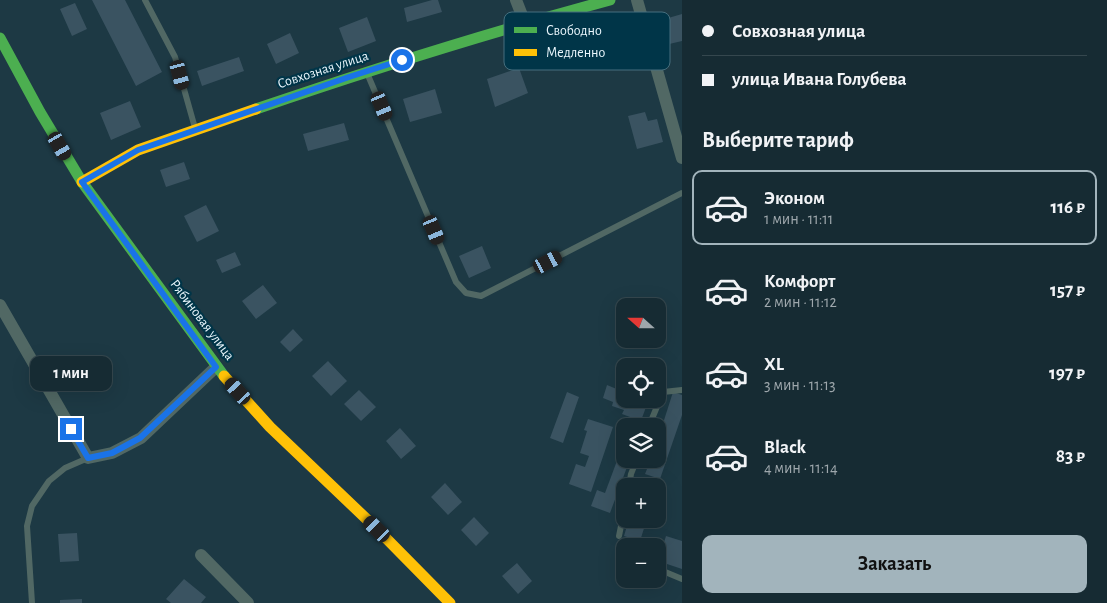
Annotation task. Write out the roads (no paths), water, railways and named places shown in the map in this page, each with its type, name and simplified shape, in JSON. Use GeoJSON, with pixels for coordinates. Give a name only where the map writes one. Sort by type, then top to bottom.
{"type":"FeatureCollection","features":[{"type":"Feature","properties":{"kind":"main road","name":"Совхозная улица"},"geometry":{"type":"LineString","coordinates":[[566,12],[610,0]]}},
{"type":"Feature","properties":{"kind":"main road","name":"Совхозная улица"},"geometry":{"type":"LineString","coordinates":[[82,182],[138,150],[195,129],[366,71],[504,30]]}},
{"type":"Feature","properties":{"kind":"main road","name":"Рябиновая улица"},"geometry":{"type":"LineString","coordinates":[[0,38],[40,112],[82,182],[216,367],[270,426],[377,529],[445,602]]}},
{"type":"Feature","properties":{"kind":"street"},"geometry":{"type":"LineString","coordinates":[[516,0],[521,12]]}},
{"type":"Feature","properties":{"kind":"street"},"geometry":{"type":"LineString","coordinates":[[657,70],[682,158]]}},
{"type":"Feature","properties":{"kind":"street"},"geometry":{"type":"LineString","coordinates":[[0,305],[88,458],[112,453],[140,438],[216,367]]}},
{"type":"Feature","properties":{"kind":"street"},"geometry":{"type":"LineString","coordinates":[[201,555],[248,603]]}},
{"type":"Feature","properties":{"kind":"lane"},"geometry":{"type":"LineString","coordinates":[[145,0],[175,57],[195,129]]}},
{"type":"Feature","properties":{"kind":"lane"},"geometry":{"type":"LineString","coordinates":[[366,71],[456,282],[466,293],[481,296],[682,193]]}},
{"type":"Feature","properties":{"kind":"lane"},"geometry":{"type":"LineString","coordinates":[[653,418],[663,392],[682,390]]}},
{"type":"Feature","properties":{"kind":"lane"},"geometry":{"type":"LineString","coordinates":[[32,603],[27,526],[32,506],[50,481],[65,468],[88,458]]}},
{"type":"Feature","properties":{"kind":"lane"},"geometry":{"type":"LineString","coordinates":[[619,536],[621,528]]}},
{"type":"Feature","properties":{"kind":"lane"},"geometry":{"type":"LineString","coordinates":[[666,572],[682,579]]}}]}
